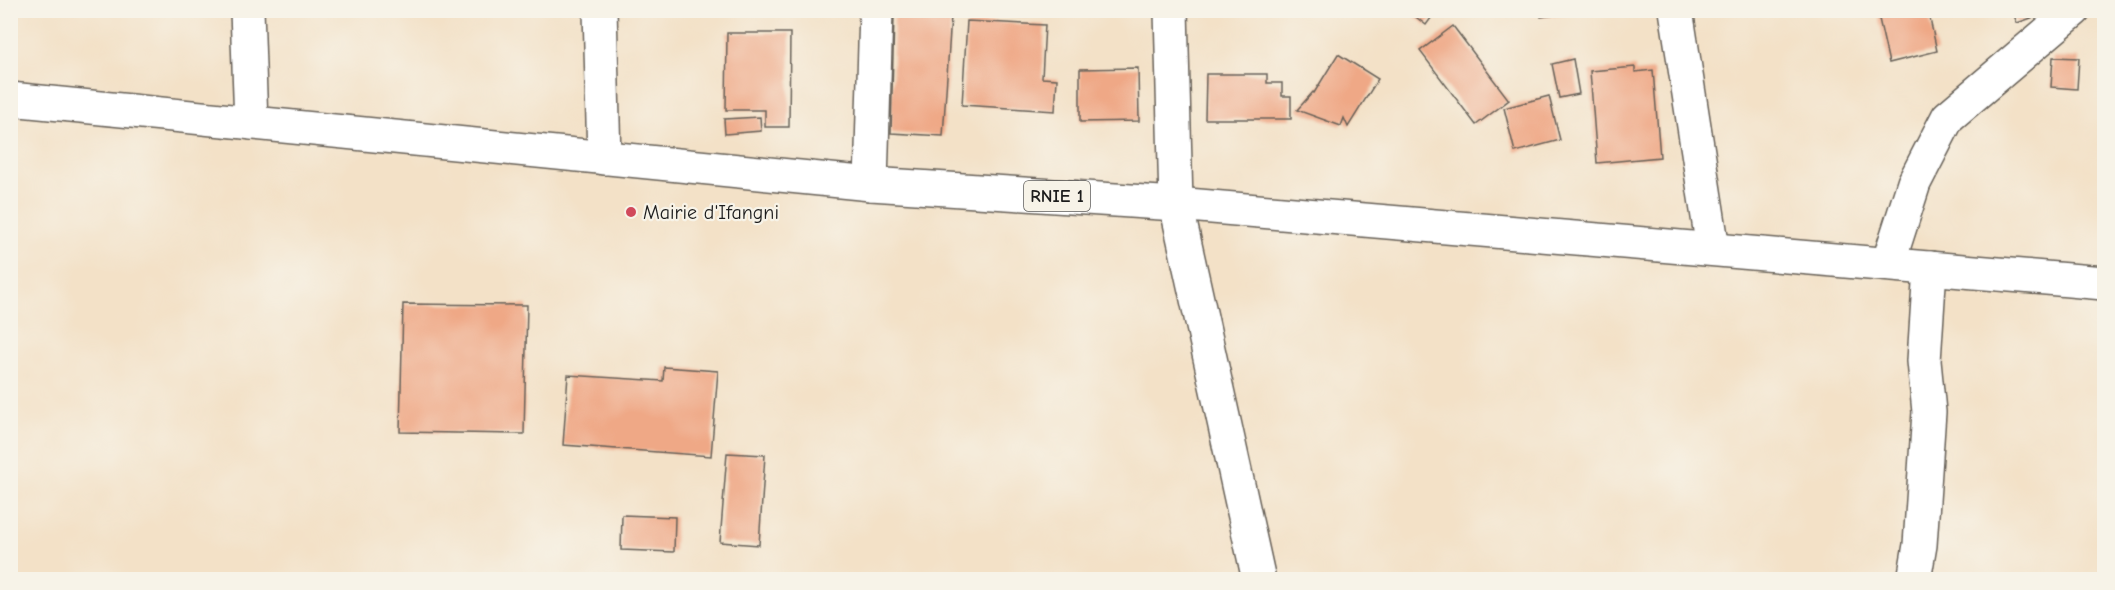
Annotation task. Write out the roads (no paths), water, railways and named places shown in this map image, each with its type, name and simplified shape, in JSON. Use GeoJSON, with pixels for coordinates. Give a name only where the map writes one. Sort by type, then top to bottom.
{"type":"FeatureCollection","features":[{"type":"Feature","properties":{"kind":"main road"},"geometry":{"type":"LineString","coordinates":[[247,10],[251,123]]}},
{"type":"Feature","properties":{"kind":"main road"},"geometry":{"type":"LineString","coordinates":[[600,10],[604,158]]}},
{"type":"Feature","properties":{"kind":"main road"},"geometry":{"type":"LineString","coordinates":[[871,184],[876,10]]}},
{"type":"Feature","properties":{"kind":"main road"},"geometry":{"type":"LineString","coordinates":[[1171,10],[1176,204],[1259,579]]}},
{"type":"Feature","properties":{"kind":"main road"},"geometry":{"type":"LineString","coordinates":[[1677,10],[1713,249]]}},
{"type":"Feature","properties":{"kind":"main road"},"geometry":{"type":"LineString","coordinates":[[1888,264],[1914,183],[1948,117],[2074,10]]}},
{"type":"Feature","properties":{"kind":"main road","name":"RNIE 1"},"geometry":{"type":"LineString","coordinates":[[10,99],[871,184],[1176,204],[2104,283]]}},
{"type":"Feature","properties":{"kind":"main road"},"geometry":{"type":"LineString","coordinates":[[1914,579],[1920,545],[1929,412],[1924,361],[1930,268]]}},
{"type":"Feature","properties":{"kind":"place","name":"Mairie d'Ifangni"},"geometry":{"type":"Point","coordinates":[631,212]}}]}
